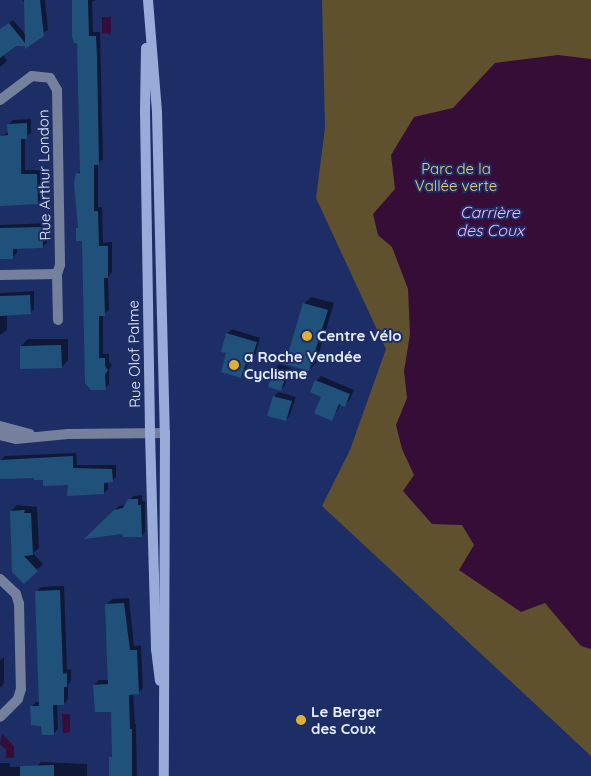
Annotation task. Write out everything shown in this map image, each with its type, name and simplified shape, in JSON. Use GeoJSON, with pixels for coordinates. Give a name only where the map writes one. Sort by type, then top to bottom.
{"type":"FeatureCollection","features":[{"type":"Feature","properties":{"kind":"main road","name":"Rue Olof Palme"},"geometry":{"type":"LineString","coordinates":[[148,0],[145,112],[150,433],[156,649],[163,706]]}},
{"type":"Feature","properties":{"kind":"main road","name":"Rue Olof Palme"},"geometry":{"type":"LineString","coordinates":[[148,0],[157,113],[165,433],[166,650],[163,706],[164,776]]}},
{"type":"Feature","properties":{"kind":"street","name":"Rue Arthur London"},"geometry":{"type":"LineString","coordinates":[[0,100],[32,76],[50,78],[57,90],[60,265],[57,274],[58,320]]}},
{"type":"Feature","properties":{"kind":"street"},"geometry":{"type":"LineString","coordinates":[[0,275],[57,274]]}},
{"type":"Feature","properties":{"kind":"street"},"geometry":{"type":"LineString","coordinates":[[0,426],[39,436]]}},
{"type":"Feature","properties":{"kind":"street"},"geometry":{"type":"LineString","coordinates":[[0,435],[16,439],[39,436],[165,433]]}},
{"type":"Feature","properties":{"kind":"street"},"geometry":{"type":"LineString","coordinates":[[0,579],[16,594],[19,604],[21,689],[18,699],[0,716]]}},
{"type":"Feature","properties":{"kind":"green space","name":"Parc de la Vallée verte"},"geometry":{"type":"Polygon","coordinates":[[[322,0],[591,0],[591,756],[322,506],[350,450],[386,349],[316,198],[325,128],[322,0]]]}},
{"type":"Feature","properties":{"kind":"water"},"geometry":{"type":"Polygon","coordinates":[[[102,17],[111,17],[111,34],[102,33],[102,17]]]}},
{"type":"Feature","properties":{"kind":"water","name":"Carrière des Coux"},"geometry":{"type":"Polygon","coordinates":[[[558,55],[591,59],[591,649],[581,646],[545,603],[521,612],[459,570],[474,545],[462,525],[432,524],[403,491],[414,475],[402,449],[396,425],[407,398],[404,371],[410,334],[408,289],[392,247],[378,235],[373,214],[395,189],[391,155],[414,117],[453,108],[495,63],[558,55]]]}},
{"type":"Feature","properties":{"kind":"water"},"geometry":{"type":"Polygon","coordinates":[[[62,714],[70,714],[70,732],[63,733],[62,714]]]}},
{"type":"Feature","properties":{"kind":"water"},"geometry":{"type":"Polygon","coordinates":[[[2,734],[14,746],[14,758],[6,758],[6,750],[0,744],[2,734]]]}},
{"type":"Feature","properties":{"kind":"building"},"geometry":{"type":"Polygon","coordinates":[[[24,0],[40,0],[44,36],[25,49],[25,46],[16,46],[0,58],[0,29],[9,23],[25,43],[24,0]]]}},
{"type":"Feature","properties":{"kind":"building"},"geometry":{"type":"Polygon","coordinates":[[[72,0],[88,0],[89,36],[96,36],[99,165],[94,165],[94,211],[98,211],[99,246],[108,246],[108,278],[104,278],[105,316],[99,316],[99,358],[105,358],[105,366],[108,370],[105,375],[106,390],[91,390],[85,383],[82,241],[76,241],[76,228],[78,228],[74,183],[76,173],[80,173],[77,43],[74,43],[72,36],[72,0]]]}},
{"type":"Feature","properties":{"kind":"building"},"geometry":{"type":"Polygon","coordinates":[[[27,123],[27,139],[21,139],[21,174],[37,174],[38,204],[0,206],[0,136],[8,135],[7,124],[27,123]]]}},
{"type":"Feature","properties":{"kind":"building"},"geometry":{"type":"Polygon","coordinates":[[[42,227],[43,248],[13,249],[13,259],[0,259],[0,228],[42,227]]]}},
{"type":"Feature","properties":{"kind":"building"},"geometry":{"type":"Polygon","coordinates":[[[30,295],[31,314],[0,316],[0,296],[30,295]]]}},
{"type":"Feature","properties":{"kind":"building"},"geometry":{"type":"Polygon","coordinates":[[[303,303],[328,310],[309,371],[285,364],[303,303]]]}},
{"type":"Feature","properties":{"kind":"building"},"geometry":{"type":"Polygon","coordinates":[[[226,333],[257,342],[251,361],[247,360],[241,378],[221,372],[226,353],[221,352],[226,333]]]}},
{"type":"Feature","properties":{"kind":"building"},"geometry":{"type":"Polygon","coordinates":[[[61,345],[62,368],[20,369],[20,346],[61,345]]]}},
{"type":"Feature","properties":{"kind":"building"},"geometry":{"type":"Polygon","coordinates":[[[274,368],[287,372],[281,391],[268,387],[274,368]]]}},
{"type":"Feature","properties":{"kind":"building"},"geometry":{"type":"Polygon","coordinates":[[[315,380],[350,394],[345,407],[339,404],[332,421],[314,413],[321,397],[310,392],[315,380]]]}},
{"type":"Feature","properties":{"kind":"building"},"geometry":{"type":"Polygon","coordinates":[[[273,396],[292,401],[286,421],[267,416],[273,396]]]}},
{"type":"Feature","properties":{"kind":"building"},"geometry":{"type":"Polygon","coordinates":[[[73,456],[73,468],[112,469],[113,482],[104,483],[104,494],[67,496],[68,485],[43,486],[43,480],[34,480],[34,478],[0,479],[0,460],[73,456]]]}},
{"type":"Feature","properties":{"kind":"building"},"geometry":{"type":"Polygon","coordinates":[[[128,499],[138,499],[138,505],[141,505],[142,537],[123,537],[122,534],[84,539],[114,510],[123,508],[128,499]]]}},
{"type":"Feature","properties":{"kind":"building"},"geometry":{"type":"Polygon","coordinates":[[[25,510],[24,513],[31,513],[33,555],[24,556],[38,571],[24,584],[12,572],[10,511],[25,510]]]}},
{"type":"Feature","properties":{"kind":"building"},"geometry":{"type":"Polygon","coordinates":[[[60,590],[63,674],[67,673],[67,687],[64,687],[64,705],[53,705],[54,735],[42,735],[41,726],[31,725],[30,706],[39,706],[35,591],[60,590]]]}},
{"type":"Feature","properties":{"kind":"building"},"geometry":{"type":"Polygon","coordinates":[[[124,603],[130,650],[137,650],[139,694],[129,695],[130,729],[132,729],[132,776],[109,776],[109,757],[112,757],[111,712],[95,712],[93,685],[108,684],[105,604],[124,603]]]}},
{"type":"Feature","properties":{"kind":"building"},"geometry":{"type":"Polygon","coordinates":[[[54,765],[54,776],[20,776],[20,766],[54,765]]]}},
{"type":"Feature","properties":{"kind":"place","name":"Centre Vélo"},"geometry":{"type":"Point","coordinates":[307,336]}},
{"type":"Feature","properties":{"kind":"place","name":"a Roche Vendée Cyclisme"},"geometry":{"type":"Point","coordinates":[234,365]}},
{"type":"Feature","properties":{"kind":"place","name":"Le Berger des Coux"},"geometry":{"type":"Point","coordinates":[301,720]}}]}
